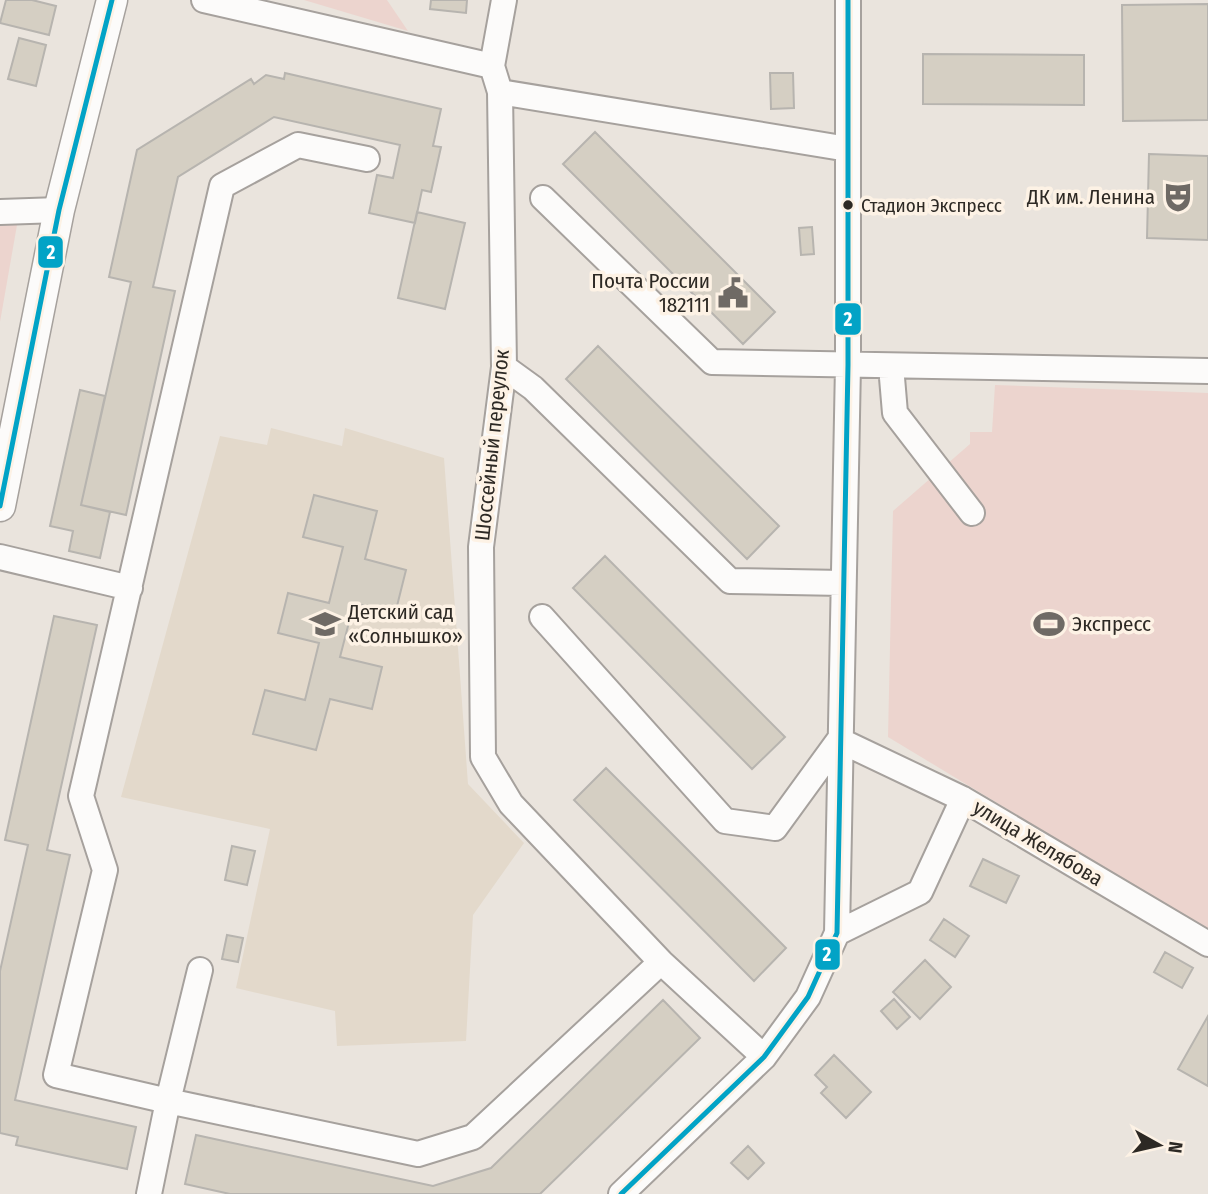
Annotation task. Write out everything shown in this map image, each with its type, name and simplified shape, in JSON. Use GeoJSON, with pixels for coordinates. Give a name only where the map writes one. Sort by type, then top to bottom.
{"type":"FeatureCollection","features":[{"type":"Feature","properties":{"kind":"main road"},"geometry":{"type":"LineString","coordinates":[[0,506],[59,210],[112,0]]}},
{"type":"Feature","properties":{"kind":"street"},"geometry":{"type":"LineString","coordinates":[[204,0],[492,66],[504,0]]}},
{"type":"Feature","properties":{"kind":"street"},"geometry":{"type":"LineString","coordinates":[[621,1194],[764,1057],[808,997],[836,933],[848,365],[848,0]]}},
{"type":"Feature","properties":{"kind":"street","name":"Шоссейный переулок"},"geometry":{"type":"LineString","coordinates":[[492,66],[500,92],[503,367],[481,547],[483,757],[511,804],[661,962]]}},
{"type":"Feature","properties":{"kind":"street"},"geometry":{"type":"LineString","coordinates":[[500,92],[848,149]]}},
{"type":"Feature","properties":{"kind":"street"},"geometry":{"type":"LineString","coordinates":[[367,159],[298,145],[222,186],[81,796],[105,870],[56,1075],[418,1154],[473,1137],[661,962],[764,1057]]}},
{"type":"Feature","properties":{"kind":"street"},"geometry":{"type":"LineString","coordinates":[[543,198],[712,362],[1208,372]]}},
{"type":"Feature","properties":{"kind":"street"},"geometry":{"type":"LineString","coordinates":[[0,212],[59,210]]}},
{"type":"Feature","properties":{"kind":"street"},"geometry":{"type":"LineString","coordinates":[[891,366],[895,413],[972,513]]}},
{"type":"Feature","properties":{"kind":"street"},"geometry":{"type":"LineString","coordinates":[[503,367],[533,388],[730,581],[843,583]]}},
{"type":"Feature","properties":{"kind":"street"},"geometry":{"type":"LineString","coordinates":[[0,557],[130,588]]}},
{"type":"Feature","properties":{"kind":"street"},"geometry":{"type":"LineString","coordinates":[[542,617],[725,821],[775,828],[839,740]]}},
{"type":"Feature","properties":{"kind":"street"},"geometry":{"type":"LineString","coordinates":[[839,740],[963,799]]}},
{"type":"Feature","properties":{"kind":"street","name":"улица Желябова"},"geometry":{"type":"LineString","coordinates":[[836,933],[920,892],[963,799],[1208,944]]}},
{"type":"Feature","properties":{"kind":"street"},"geometry":{"type":"LineString","coordinates":[[149,1194],[167,1101],[200,970]]}},
{"type":"Feature","properties":{"kind":"shaded area"},"geometry":{"type":"Polygon","coordinates":[[[304,0],[387,0],[408,31],[304,0]]]}},
{"type":"Feature","properties":{"kind":"shaded area"},"geometry":{"type":"Polygon","coordinates":[[[0,225],[17,225],[0,322],[0,225]]]}},
{"type":"Feature","properties":{"kind":"shaded area","name":"Экспресс"},"geometry":{"type":"Polygon","coordinates":[[[995,385],[1208,393],[1208,930],[888,737],[893,511],[970,444],[970,432],[992,432],[995,385]]]}},
{"type":"Feature","properties":{"kind":"shaded area"},"geometry":{"type":"Polygon","coordinates":[[[271,428],[342,446],[345,428],[444,458],[468,784],[524,843],[473,915],[466,1041],[337,1046],[335,1011],[236,988],[270,829],[121,797],[220,436],[267,445],[271,428]]]}},
{"type":"Feature","properties":{"kind":"building"},"geometry":{"type":"Polygon","coordinates":[[[6,0],[32,0],[56,6],[49,35],[0,23],[6,0]]]}},
{"type":"Feature","properties":{"kind":"building"},"geometry":{"type":"Polygon","coordinates":[[[431,0],[467,0],[466,13],[430,9],[431,0]]]}},
{"type":"Feature","properties":{"kind":"building"},"geometry":{"type":"Polygon","coordinates":[[[1208,4],[1208,120],[1123,121],[1122,5],[1208,4]]]}},
{"type":"Feature","properties":{"kind":"building"},"geometry":{"type":"Polygon","coordinates":[[[19,38],[46,45],[36,86],[8,79],[19,38]]]}},
{"type":"Feature","properties":{"kind":"building"},"geometry":{"type":"Polygon","coordinates":[[[923,54],[1084,55],[1084,105],[923,104],[923,54]]]}},
{"type":"Feature","properties":{"kind":"building"},"geometry":{"type":"Polygon","coordinates":[[[285,73],[441,109],[433,146],[441,147],[431,192],[422,190],[415,223],[369,213],[377,175],[393,178],[400,145],[274,117],[178,177],[153,287],[175,291],[126,515],[81,505],[131,282],[109,277],[137,150],[251,79],[254,84],[266,75],[284,79],[285,73]]]}},
{"type":"Feature","properties":{"kind":"building"},"geometry":{"type":"Polygon","coordinates":[[[770,73],[793,73],[794,108],[771,109],[770,73]]]}},
{"type":"Feature","properties":{"kind":"building"},"geometry":{"type":"Polygon","coordinates":[[[595,132],[775,312],[743,344],[563,164],[595,132]]]}},
{"type":"Feature","properties":{"kind":"building","name":"ДК им. Ленина"},"geometry":{"type":"Polygon","coordinates":[[[1149,154],[1208,156],[1208,240],[1147,238],[1149,154]]]}},
{"type":"Feature","properties":{"kind":"building"},"geometry":{"type":"Polygon","coordinates":[[[417,212],[465,223],[445,309],[398,298],[417,212]]]}},
{"type":"Feature","properties":{"kind":"building"},"geometry":{"type":"Polygon","coordinates":[[[812,227],[814,254],[801,255],[799,228],[812,227]]]}},
{"type":"Feature","properties":{"kind":"building"},"geometry":{"type":"Polygon","coordinates":[[[598,346],[779,526],[747,559],[566,379],[598,346]]]}},
{"type":"Feature","properties":{"kind":"building"},"geometry":{"type":"Polygon","coordinates":[[[80,390],[105,396],[81,505],[110,512],[100,558],[69,551],[73,531],[50,526],[80,390]]]}},
{"type":"Feature","properties":{"kind":"building"},"geometry":{"type":"Polygon","coordinates":[[[314,495],[377,511],[365,559],[406,570],[395,614],[354,603],[340,657],[382,667],[372,709],[330,699],[316,750],[253,734],[265,690],[305,700],[319,643],[278,633],[288,593],[329,603],[343,547],[303,537],[314,495]]]}},
{"type":"Feature","properties":{"kind":"building"},"geometry":{"type":"Polygon","coordinates":[[[605,556],[785,737],[752,769],[573,588],[605,556]]]}},
{"type":"Feature","properties":{"kind":"building"},"geometry":{"type":"Polygon","coordinates":[[[54,616],[97,625],[47,850],[70,855],[15,1100],[136,1127],[127,1169],[16,1145],[18,1137],[0,1133],[0,971],[28,845],[5,840],[54,616]]]}},
{"type":"Feature","properties":{"kind":"building"},"geometry":{"type":"Polygon","coordinates":[[[606,768],[786,948],[754,981],[574,800],[606,768]]]}},
{"type":"Feature","properties":{"kind":"building"},"geometry":{"type":"Polygon","coordinates":[[[232,846],[255,851],[247,885],[225,880],[232,846]]]}},
{"type":"Feature","properties":{"kind":"building"},"geometry":{"type":"Polygon","coordinates":[[[983,859],[1019,876],[1006,903],[970,886],[983,859]]]}},
{"type":"Feature","properties":{"kind":"building"},"geometry":{"type":"Polygon","coordinates":[[[944,919],[969,936],[955,957],[930,940],[944,919]]]}},
{"type":"Feature","properties":{"kind":"building"},"geometry":{"type":"Polygon","coordinates":[[[227,935],[243,938],[238,962],[222,959],[227,935]]]}},
{"type":"Feature","properties":{"kind":"building"},"geometry":{"type":"Polygon","coordinates":[[[1165,952],[1193,968],[1182,988],[1154,972],[1165,952]]]}},
{"type":"Feature","properties":{"kind":"building"},"geometry":{"type":"Polygon","coordinates":[[[925,960],[951,987],[920,1019],[893,992],[925,960]]]}},
{"type":"Feature","properties":{"kind":"building"},"geometry":{"type":"Polygon","coordinates":[[[894,999],[910,1017],[897,1029],[881,1011],[894,999]]]}},
{"type":"Feature","properties":{"kind":"building"},"geometry":{"type":"Polygon","coordinates":[[[663,1000],[700,1038],[540,1194],[230,1194],[185,1184],[196,1135],[433,1186],[491,1168],[663,1000]]]}},
{"type":"Feature","properties":{"kind":"building"},"geometry":{"type":"Polygon","coordinates":[[[1208,1016],[1208,1086],[1178,1069],[1208,1016]]]}},
{"type":"Feature","properties":{"kind":"building"},"geometry":{"type":"Polygon","coordinates":[[[834,1055],[871,1092],[846,1118],[821,1093],[827,1087],[815,1075],[834,1055]]]}},
{"type":"Feature","properties":{"kind":"building"},"geometry":{"type":"Polygon","coordinates":[[[748,1146],[764,1163],[748,1179],[731,1163],[748,1146]]]}},
{"type":"Feature","properties":{"kind":"transit line","name":"2"},"geometry":{"type":"LineString","coordinates":[[0,506],[59,210],[112,0]]}},
{"type":"Feature","properties":{"kind":"transit line","name":"2"},"geometry":{"type":"LineString","coordinates":[[621,1194],[764,1057],[808,997],[837,933],[848,365],[848,0]]}},
{"type":"Feature","properties":{"kind":"place","name":"ДК им. Ленина"},"geometry":{"type":"Point","coordinates":[1178,197]}},
{"type":"Feature","properties":{"kind":"place","name":"Стадион Экспресс"},"geometry":{"type":"Point","coordinates":[848,205]}},
{"type":"Feature","properties":{"kind":"place","name":"Почта России 182111"},"geometry":{"type":"Point","coordinates":[733,293]}},
{"type":"Feature","properties":{"kind":"place","name":"Детский сад «Солнышко»"},"geometry":{"type":"Point","coordinates":[325,624]}},
{"type":"Feature","properties":{"kind":"place","name":"Экспресс"},"geometry":{"type":"Point","coordinates":[1049,624]}}]}
